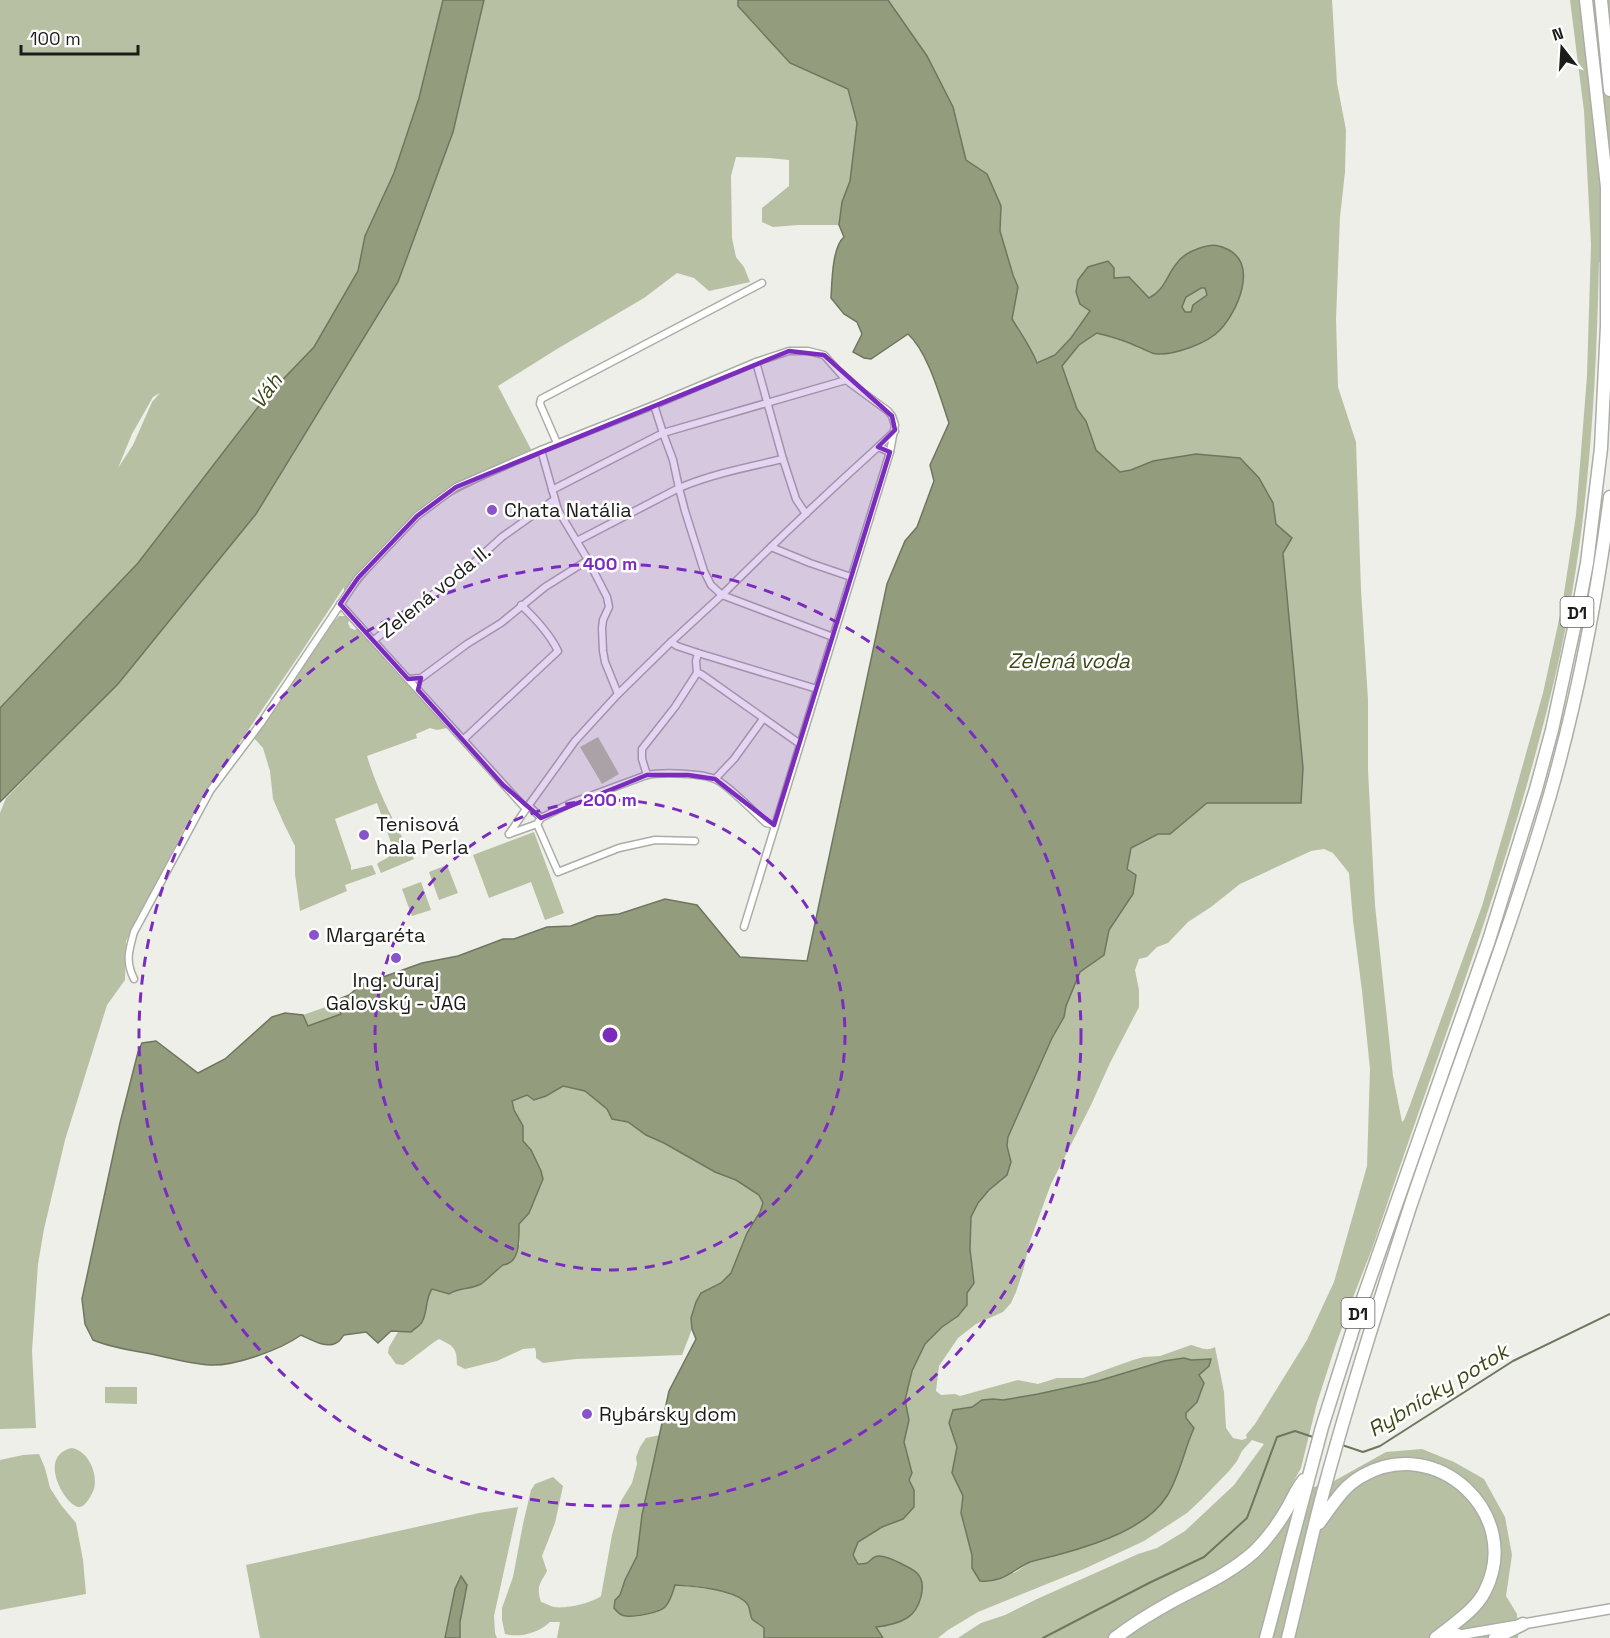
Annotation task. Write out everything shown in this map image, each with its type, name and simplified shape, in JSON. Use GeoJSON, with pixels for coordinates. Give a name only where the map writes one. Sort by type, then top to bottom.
{"type":"FeatureCollection","features":[{"type":"Feature","properties":{"kind":"highway","name":"D1"},"geometry":{"type":"LineString","coordinates":[[1266,1638],[1315,1451],[1359,1310],[1489,940],[1513,865],[1552,730],[1587,563],[1601,448],[1607,326],[1607,187],[1586,0]]}},
{"type":"Feature","properties":{"kind":"highway"},"geometry":{"type":"LineString","coordinates":[[1601,0],[1610,90]]}},
{"type":"Feature","properties":{"kind":"highway","name":"D1"},"geometry":{"type":"LineString","coordinates":[[1288,1638],[1341,1431],[1410,1206],[1502,945],[1550,793],[1588,633],[1601,567],[1610,497]]}},
{"type":"Feature","properties":{"kind":"highway"},"geometry":{"type":"LineString","coordinates":[[1315,1529],[1341,1493],[1354,1481],[1364,1474],[1389,1466],[1407,1464],[1433,1469],[1449,1475],[1473,1496],[1486,1514],[1493,1536],[1494,1562],[1491,1577],[1484,1594],[1464,1617],[1436,1638]]}},
{"type":"Feature","properties":{"kind":"highway"},"geometry":{"type":"LineString","coordinates":[[1115,1638],[1228,1571],[1255,1551],[1274,1529],[1298,1487],[1309,1474]]}},
{"type":"Feature","properties":{"kind":"highway"},"geometry":{"type":"LineString","coordinates":[[1132,1638],[1142,1620]]}},
{"type":"Feature","properties":{"kind":"highway"},"geometry":{"type":"LineString","coordinates":[[1495,1638],[1523,1624]]}},
{"type":"Feature","properties":{"kind":"main road"},"geometry":{"type":"LineString","coordinates":[[1442,1638],[1610,1609]]}},
{"type":"Feature","properties":{"kind":"street"},"geometry":{"type":"LineString","coordinates":[[557,443],[540,404],[541,399],[762,283]]}},
{"type":"Feature","properties":{"kind":"street"},"geometry":{"type":"LineString","coordinates":[[134,979],[129,970],[129,950],[137,926],[210,791],[261,723],[358,578],[417,516],[456,487],[557,443],[756,362],[789,351],[818,352],[829,360],[846,380],[888,411],[894,420],[895,430],[744,927]]}},
{"type":"Feature","properties":{"kind":"street"},"geometry":{"type":"LineString","coordinates":[[756,362],[796,499],[806,514]]}},
{"type":"Feature","properties":{"kind":"street"},"geometry":{"type":"LineString","coordinates":[[552,490],[663,433],[846,380]]}},
{"type":"Feature","properties":{"kind":"street"},"geometry":{"type":"LineString","coordinates":[[654,405],[673,460],[685,511],[704,571],[711,585],[722,595],[833,637]]}},
{"type":"Feature","properties":{"kind":"street"},"geometry":{"type":"LineString","coordinates":[[774,825],[766,823],[715,779],[655,774],[571,803],[542,818],[537,824],[509,834],[575,741],[618,694],[895,430]]}},
{"type":"Feature","properties":{"kind":"street"},"geometry":{"type":"LineString","coordinates":[[878,447],[890,452]]}},
{"type":"Feature","properties":{"kind":"street"},"geometry":{"type":"LineString","coordinates":[[541,450],[554,500],[563,520],[588,560],[608,602],[609,607],[602,628],[603,651],[618,694]]}},
{"type":"Feature","properties":{"kind":"street"},"geometry":{"type":"LineString","coordinates":[[577,541],[696,480],[783,459]]}},
{"type":"Feature","properties":{"kind":"street","name":"Zelená voda II."},"geometry":{"type":"LineString","coordinates":[[374,640],[470,566],[502,537],[554,500]]}},
{"type":"Feature","properties":{"kind":"street"},"geometry":{"type":"LineString","coordinates":[[771,547],[852,577]]}},
{"type":"Feature","properties":{"kind":"street"},"geometry":{"type":"LineString","coordinates":[[408,679],[421,678],[467,644],[501,623],[544,588],[588,560]]}},
{"type":"Feature","properties":{"kind":"street","name":"Zelená voda II."},"geometry":{"type":"LineString","coordinates":[[340,604],[464,739],[503,785],[542,818]]}},
{"type":"Feature","properties":{"kind":"street"},"geometry":{"type":"LineString","coordinates":[[464,739],[558,651],[553,640],[521,605]]}},
{"type":"Feature","properties":{"kind":"street"},"geometry":{"type":"LineString","coordinates":[[671,642],[698,653],[817,689]]}},
{"type":"Feature","properties":{"kind":"street"},"geometry":{"type":"LineString","coordinates":[[647,775],[642,759],[642,749],[675,707],[697,673],[698,653]]}},
{"type":"Feature","properties":{"kind":"street"},"geometry":{"type":"LineString","coordinates":[[697,673],[800,744]]}},
{"type":"Feature","properties":{"kind":"street"},"geometry":{"type":"LineString","coordinates":[[418,690],[421,678]]}},
{"type":"Feature","properties":{"kind":"street"},"geometry":{"type":"LineString","coordinates":[[715,779],[734,759],[763,719]]}},
{"type":"Feature","properties":{"kind":"street"},"geometry":{"type":"LineString","coordinates":[[537,824],[558,872],[619,848],[655,840],[695,841]]}},
{"type":"Feature","properties":{"kind":"highlighted area"},"geometry":{"type":"Polygon","coordinates":[[[789,351],[824,355],[892,416],[895,430],[878,447],[890,452],[774,825],[715,779],[688,775],[647,775],[541,818],[503,785],[418,690],[421,678],[408,679],[340,604],[358,578],[417,516],[456,487],[789,351]]]}},
{"type":"Feature","properties":{"kind":"shaded area"},"geometry":{"type":"Polygon","coordinates":[[[0,0],[443,0],[419,98],[394,173],[365,236],[358,271],[314,347],[265,398],[138,563],[0,708],[0,0]],[[160,393],[153,397],[132,434],[118,468],[133,445],[152,402],[160,393]]]}},
{"type":"Feature","properties":{"kind":"shaded area"},"geometry":{"type":"Polygon","coordinates":[[[484,0],[738,0],[738,6],[790,63],[848,89],[857,123],[850,181],[842,202],[839,225],[773,227],[762,222],[762,208],[789,186],[789,160],[736,157],[731,176],[732,238],[736,257],[744,267],[750,282],[709,291],[694,278],[677,273],[644,298],[498,386],[535,457],[496,473],[434,505],[388,550],[344,603],[344,587],[184,829],[126,941],[125,980],[107,1005],[65,1140],[44,1229],[38,1264],[32,1351],[36,1428],[0,1429],[0,813],[6,798],[118,684],[256,514],[398,282],[453,132],[484,0]]]}},
{"type":"Feature","properties":{"kind":"shaded area"},"geometry":{"type":"Polygon","coordinates":[[[888,0],[1332,0],[1337,83],[1346,130],[1336,319],[1338,387],[1356,442],[1375,905],[1393,1076],[1402,1122],[1482,906],[1543,693],[1562,606],[1576,515],[1587,376],[1591,245],[1584,111],[1570,0],[1610,0],[1610,262],[1599,262],[1596,363],[1589,464],[1577,564],[1558,664],[1540,738],[1496,885],[1372,1249],[1336,1344],[1317,1403],[1301,1468],[1290,1488],[1291,1494],[1334,1481],[1386,1452],[1422,1449],[1454,1462],[1484,1479],[1505,1517],[1512,1555],[1506,1596],[1517,1614],[1518,1638],[958,1638],[981,1623],[1005,1615],[1138,1554],[1157,1548],[1185,1531],[1234,1485],[1264,1444],[1252,1440],[1230,1470],[1202,1499],[1187,1513],[1144,1541],[1084,1569],[978,1612],[938,1638],[883,1638],[875,1626],[907,1619],[914,1611],[922,1587],[917,1573],[897,1561],[875,1556],[867,1563],[857,1564],[853,1555],[858,1542],[882,1527],[903,1519],[912,1472],[904,1442],[909,1420],[905,1400],[912,1371],[925,1344],[967,1306],[967,1293],[974,1282],[970,1249],[971,1217],[978,1203],[989,1190],[1007,1175],[1011,1162],[1007,1146],[1008,1137],[1052,1038],[1064,1017],[1066,1006],[1080,972],[1104,955],[1109,930],[1133,894],[1127,870],[1131,848],[1158,834],[1170,834],[1207,803],[1301,803],[1303,768],[1283,552],[1292,538],[1276,524],[1273,503],[1259,478],[1153,461],[1120,472],[1096,450],[1086,421],[1077,409],[1062,366],[1079,345],[1097,333],[1156,354],[1238,304],[1177,263],[1157,294],[1148,298],[1129,277],[1090,311],[1071,338],[1055,355],[1037,363],[1012,319],[1018,287],[1000,231],[1001,206],[987,174],[966,160],[953,107],[888,0]],[[1324,849],[1311,851],[1240,884],[1188,922],[1168,943],[1157,947],[1147,957],[1139,959],[1135,970],[1139,990],[1139,1007],[1051,1184],[1030,1241],[1016,1292],[1011,1303],[1003,1312],[976,1324],[958,1338],[939,1366],[936,1391],[941,1395],[960,1396],[1018,1380],[1038,1384],[1057,1378],[1083,1378],[1133,1360],[1160,1356],[1191,1345],[1206,1349],[1215,1347],[1224,1392],[1226,1428],[1233,1438],[1242,1440],[1247,1438],[1246,1435],[1307,1340],[1334,1282],[1367,1166],[1370,1069],[1349,873],[1333,853],[1324,849]],[[1184,1358],[1164,1361],[1098,1381],[1003,1400],[982,1400],[972,1407],[953,1410],[957,1447],[952,1473],[963,1496],[961,1513],[972,1555],[972,1568],[1014,1573],[1029,1563],[1063,1554],[1119,1534],[1151,1515],[1180,1469],[1194,1428],[1186,1418],[1186,1413],[1197,1402],[1199,1375],[1209,1366],[1211,1359],[1184,1358]]]}},
{"type":"Feature","properties":{"kind":"shaded area"},"geometry":{"type":"Polygon","coordinates":[[[1205,287],[1207,295],[1193,305],[1191,312],[1185,312],[1182,307],[1186,297],[1205,287]]]}},
{"type":"Feature","properties":{"kind":"shaded area"},"geometry":{"type":"Polygon","coordinates":[[[339,616],[347,616],[350,628],[355,630],[358,628],[447,728],[437,730],[430,728],[416,734],[417,738],[367,756],[382,796],[414,859],[381,873],[377,864],[394,851],[377,803],[335,819],[351,870],[372,865],[376,874],[345,885],[347,891],[300,911],[295,874],[295,846],[273,799],[270,771],[263,748],[253,737],[316,644],[339,616]]]}},
{"type":"Feature","properties":{"kind":"shaded area"},"geometry":{"type":"Polygon","coordinates":[[[598,737],[619,774],[602,784],[580,747],[598,737]]]}},
{"type":"Feature","properties":{"kind":"shaded area"},"geometry":{"type":"Polygon","coordinates":[[[534,832],[564,913],[545,920],[531,882],[489,898],[473,855],[534,832]]]}},
{"type":"Feature","properties":{"kind":"shaded area"},"geometry":{"type":"Polygon","coordinates":[[[447,865],[458,893],[439,900],[429,872],[447,865]]]}},
{"type":"Feature","properties":{"kind":"shaded area"},"geometry":{"type":"Polygon","coordinates":[[[421,882],[431,910],[412,916],[402,889],[421,882]]]}},
{"type":"Feature","properties":{"kind":"shaded area"},"geometry":{"type":"Polygon","coordinates":[[[337,1003],[341,1014],[308,1027],[303,1015],[337,1003]]]}},
{"type":"Feature","properties":{"kind":"shaded area"},"geometry":{"type":"Polygon","coordinates":[[[563,1086],[585,1091],[622,1122],[628,1122],[646,1135],[715,1172],[736,1180],[759,1195],[763,1203],[747,1233],[731,1273],[721,1283],[701,1293],[691,1318],[692,1329],[682,1355],[576,1359],[543,1363],[536,1358],[535,1348],[523,1349],[497,1361],[465,1369],[457,1365],[453,1348],[439,1339],[403,1365],[396,1364],[388,1353],[389,1347],[398,1332],[411,1332],[427,1306],[427,1295],[433,1289],[449,1294],[481,1284],[503,1265],[520,1244],[519,1224],[529,1213],[541,1171],[531,1150],[523,1141],[523,1126],[512,1101],[527,1095],[546,1096],[563,1086]]]}},
{"type":"Feature","properties":{"kind":"shaded area"},"geometry":{"type":"Polygon","coordinates":[[[105,1387],[137,1387],[137,1404],[105,1403],[105,1387]]]}},
{"type":"Feature","properties":{"kind":"shaded area"},"geometry":{"type":"Polygon","coordinates":[[[660,1435],[642,1515],[637,1556],[620,1595],[615,1600],[673,1593],[675,1585],[726,1591],[748,1604],[752,1619],[764,1628],[764,1638],[557,1638],[560,1622],[550,1622],[529,1634],[505,1634],[502,1608],[513,1577],[531,1490],[535,1484],[553,1477],[563,1486],[555,1523],[542,1556],[547,1571],[539,1589],[541,1602],[559,1607],[592,1601],[601,1596],[612,1535],[621,1501],[632,1483],[640,1447],[646,1438],[660,1435]]]}},
{"type":"Feature","properties":{"kind":"shaded area"},"geometry":{"type":"Polygon","coordinates":[[[72,1448],[83,1453],[87,1458],[93,1470],[95,1483],[87,1502],[80,1507],[68,1500],[57,1481],[55,1471],[56,1461],[61,1453],[72,1448]]]}},
{"type":"Feature","properties":{"kind":"shaded area"},"geometry":{"type":"Polygon","coordinates":[[[39,1454],[50,1488],[76,1523],[86,1594],[0,1610],[0,1460],[39,1454]]]}},
{"type":"Feature","properties":{"kind":"shaded area"},"geometry":{"type":"Polygon","coordinates":[[[518,1507],[494,1616],[497,1638],[260,1638],[246,1565],[479,1513],[518,1507]]]}},
{"type":"Feature","properties":{"kind":"water"},"geometry":{"type":"Polygon","coordinates":[[[443,0],[484,0],[453,132],[398,282],[256,514],[118,684],[0,802],[0,708],[138,563],[265,398],[314,347],[358,271],[365,236],[394,173],[419,98],[443,0]]]}},
{"type":"Feature","properties":{"kind":"water","name":"Zelená voda"},"geometry":{"type":"Polygon","coordinates":[[[738,0],[888,0],[927,56],[953,107],[966,160],[987,174],[1001,206],[1000,231],[1018,287],[1012,319],[1037,363],[1055,355],[1071,338],[1090,311],[1080,304],[1076,292],[1078,280],[1088,267],[1108,261],[1114,268],[1114,278],[1129,277],[1149,298],[1162,287],[1179,260],[1192,251],[1207,246],[1216,246],[1229,250],[1238,257],[1242,267],[1242,289],[1233,312],[1215,335],[1200,344],[1182,350],[1157,354],[1097,333],[1079,345],[1062,366],[1077,409],[1086,421],[1096,450],[1120,472],[1153,461],[1196,454],[1240,458],[1259,478],[1273,503],[1276,524],[1292,538],[1283,553],[1303,768],[1301,803],[1207,803],[1170,834],[1158,834],[1131,848],[1127,869],[1136,875],[1133,894],[1109,930],[1104,955],[1080,972],[1066,1006],[1064,1017],[1052,1038],[1008,1137],[1007,1146],[1011,1162],[1007,1175],[989,1190],[978,1203],[971,1217],[970,1249],[974,1283],[967,1293],[967,1305],[958,1316],[942,1327],[925,1344],[912,1371],[905,1400],[909,1420],[904,1442],[912,1473],[909,1480],[914,1490],[914,1507],[903,1519],[882,1527],[858,1542],[853,1555],[858,1564],[867,1563],[877,1556],[887,1557],[913,1570],[920,1578],[922,1590],[916,1609],[904,1620],[876,1627],[883,1638],[764,1638],[764,1628],[752,1619],[748,1605],[743,1600],[725,1592],[692,1586],[675,1585],[667,1605],[652,1613],[624,1616],[614,1608],[615,1600],[620,1595],[637,1556],[642,1515],[669,1391],[696,1339],[691,1318],[696,1302],[701,1293],[721,1283],[731,1273],[747,1233],[763,1203],[759,1195],[736,1180],[715,1172],[646,1135],[628,1122],[612,1119],[607,1109],[585,1091],[563,1086],[534,1100],[527,1095],[512,1101],[523,1126],[523,1141],[531,1150],[543,1179],[529,1213],[519,1224],[519,1243],[516,1255],[513,1260],[503,1265],[477,1286],[449,1294],[432,1289],[422,1322],[411,1332],[391,1331],[378,1343],[366,1332],[344,1335],[332,1345],[318,1343],[301,1335],[257,1356],[232,1363],[210,1365],[119,1348],[93,1340],[85,1324],[82,1299],[120,1123],[142,1043],[156,1041],[198,1073],[225,1059],[272,1017],[285,1013],[303,1015],[308,1026],[341,1014],[337,1003],[339,999],[349,995],[361,985],[422,963],[458,956],[503,939],[514,939],[547,927],[571,926],[597,916],[619,914],[665,899],[697,905],[740,957],[807,961],[887,584],[905,541],[917,527],[934,481],[930,465],[949,423],[922,352],[908,334],[871,359],[864,358],[853,352],[862,334],[857,322],[844,314],[831,298],[835,256],[844,237],[839,225],[842,202],[850,181],[857,123],[848,89],[790,63],[738,6],[738,0]],[[1205,288],[1186,297],[1182,307],[1185,312],[1191,312],[1193,305],[1207,295],[1205,288]]]}},
{"type":"Feature","properties":{"kind":"water"},"geometry":{"type":"Polygon","coordinates":[[[1184,1358],[1211,1359],[1209,1366],[1199,1375],[1204,1383],[1197,1402],[1186,1413],[1186,1418],[1194,1428],[1175,1480],[1158,1507],[1134,1526],[1105,1540],[1030,1562],[995,1580],[980,1581],[972,1568],[972,1555],[961,1513],[963,1496],[952,1473],[957,1447],[949,1423],[953,1410],[972,1407],[982,1400],[1003,1400],[1098,1381],[1164,1361],[1184,1358]]]}},
{"type":"Feature","properties":{"kind":"water"},"geometry":{"type":"Polygon","coordinates":[[[461,1576],[467,1585],[460,1622],[460,1638],[445,1638],[455,1589],[461,1576]]]}},
{"type":"Feature","properties":{"kind":"waterway","name":"Rybnícky potok"},"geometry":{"type":"LineString","coordinates":[[1342,1445],[1363,1452],[1380,1446],[1513,1361],[1610,1314]]}},
{"type":"Feature","properties":{"kind":"waterway","name":"Rybnícky potok"},"geometry":{"type":"LineString","coordinates":[[1043,1638],[1204,1557],[1247,1518],[1277,1437],[1295,1431],[1316,1438]]}},
{"type":"Feature","properties":{"kind":"place","name":"Chata Natália"},"geometry":{"type":"Point","coordinates":[492,510]}},
{"type":"Feature","properties":{"kind":"place","name":"Tenisová hala Perla"},"geometry":{"type":"Point","coordinates":[364,835]}},
{"type":"Feature","properties":{"kind":"place","name":"Margaréta"},"geometry":{"type":"Point","coordinates":[314,935]}},
{"type":"Feature","properties":{"kind":"place","name":"Ing. Juraj Galovský - JAG"},"geometry":{"type":"Point","coordinates":[396,958]}},
{"type":"Feature","properties":{"kind":"place","name":"Rybársky dom"},"geometry":{"type":"Point","coordinates":[587,1414]}},
{"type":"Feature","properties":{"kind":"water label","name":"Váh"},"geometry":{"type":"Point","coordinates":[266,391]}}]}
